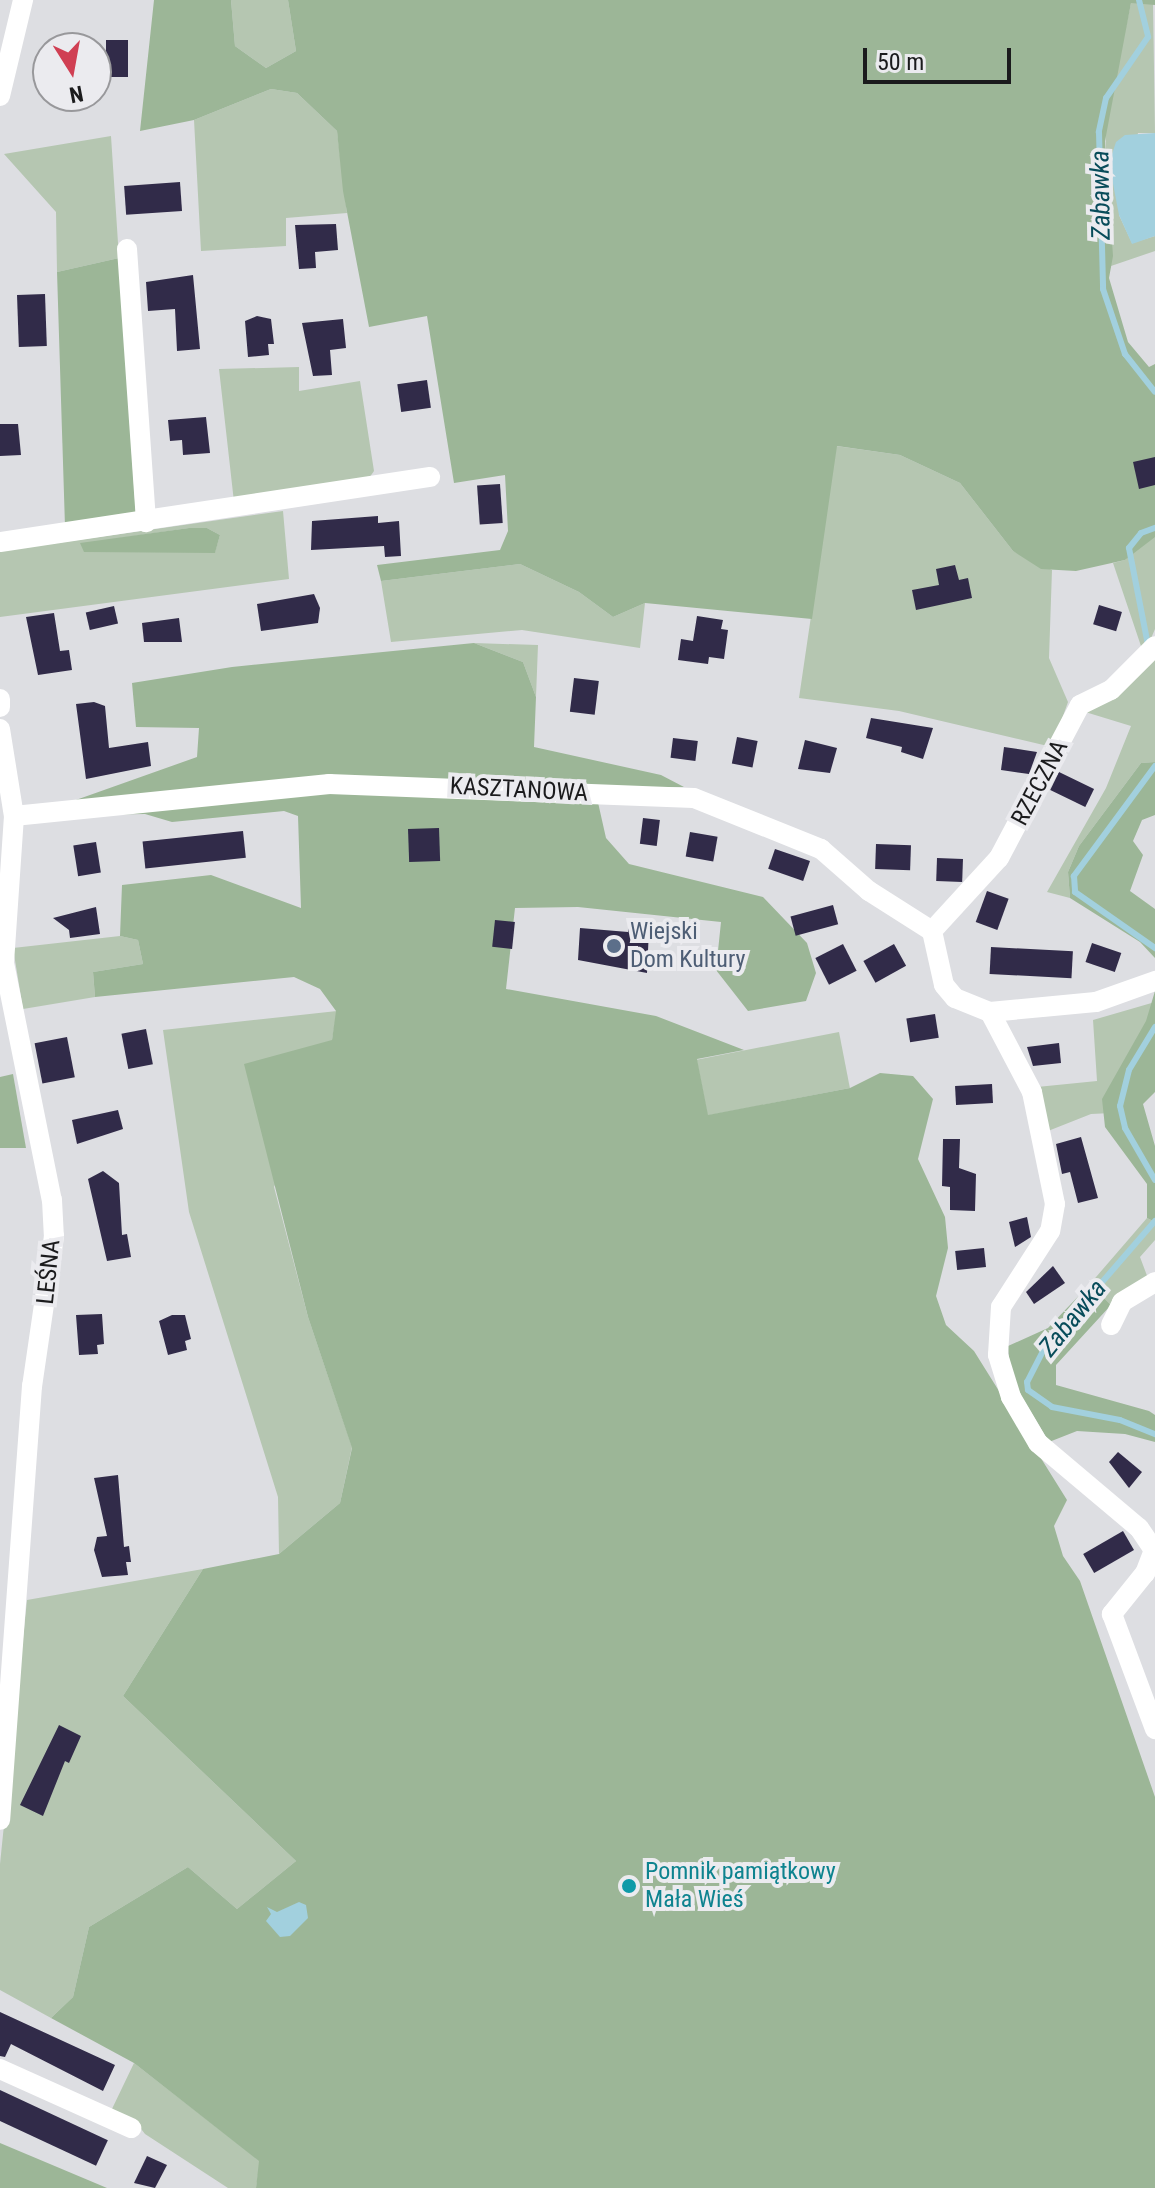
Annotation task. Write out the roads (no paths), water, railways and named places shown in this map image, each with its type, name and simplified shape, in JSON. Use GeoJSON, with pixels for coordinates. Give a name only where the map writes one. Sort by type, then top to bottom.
{"type":"FeatureCollection","features":[{"type":"Feature","properties":{"kind":"street"},"geometry":{"type":"LineString","coordinates":[[0,96],[23,0]]}},
{"type":"Feature","properties":{"kind":"street"},"geometry":{"type":"LineString","coordinates":[[127,249],[146,522]]}},
{"type":"Feature","properties":{"kind":"street"},"geometry":{"type":"LineString","coordinates":[[0,542],[430,477]]}},
{"type":"Feature","properties":{"kind":"street","name":"RZECZNA"},"geometry":{"type":"LineString","coordinates":[[932,931],[999,858],[1080,705],[1111,690],[1142,663],[1155,646]]}},
{"type":"Feature","properties":{"kind":"street"},"geometry":{"type":"LineString","coordinates":[[0,699],[0,707]]}},
{"type":"Feature","properties":{"kind":"street","name":"LEŚNA"},"geometry":{"type":"LineString","coordinates":[[0,729],[14,816],[4,963],[52,1200],[54,1236],[32,1386],[0,1820]]}},
{"type":"Feature","properties":{"kind":"street","name":"KASZTANOWA"},"geometry":{"type":"LineString","coordinates":[[14,816],[329,784],[694,798],[821,849],[869,891],[932,931]]}},
{"type":"Feature","properties":{"kind":"street"},"geometry":{"type":"LineString","coordinates":[[932,931],[944,985],[955,998],[990,1012],[1096,1002],[1155,981]]}},
{"type":"Feature","properties":{"kind":"street"},"geometry":{"type":"LineString","coordinates":[[990,1012],[1032,1092],[1055,1204],[1050,1231],[1001,1307],[998,1355],[1011,1397],[1038,1443],[1139,1528],[1154,1550],[1145,1573],[1112,1614],[1155,1729]]}},
{"type":"Feature","properties":{"kind":"street"},"geometry":{"type":"LineString","coordinates":[[1111,1325],[1122,1302],[1155,1282]]}},
{"type":"Feature","properties":{"kind":"street"},"geometry":{"type":"LineString","coordinates":[[0,2069],[131,2128]]}},
{"type":"Feature","properties":{"kind":"water"},"geometry":{"type":"Polygon","coordinates":[[[1155,133],[1155,236],[1132,244],[1119,215],[1109,163],[1116,142],[1125,135],[1155,133]]]}},
{"type":"Feature","properties":{"kind":"water"},"geometry":{"type":"Polygon","coordinates":[[[299,1902],[306,1905],[308,1918],[290,1936],[280,1937],[266,1921],[271,1914],[267,1907],[277,1912],[299,1902]]]}},
{"type":"Feature","properties":{"kind":"waterway","name":"Zabawka"},"geometry":{"type":"LineString","coordinates":[[1139,0],[1148,37],[1106,98],[1099,132],[1103,289],[1125,354],[1155,392]]}},
{"type":"Feature","properties":{"kind":"waterway","name":"Zabawka"},"geometry":{"type":"LineString","coordinates":[[1148,645],[1129,548],[1141,533],[1155,528]]}},
{"type":"Feature","properties":{"kind":"waterway","name":"Zabawka"},"geometry":{"type":"LineString","coordinates":[[1155,766],[1074,876],[1075,892],[1155,948]]}},
{"type":"Feature","properties":{"kind":"waterway","name":"Zabawka"},"geometry":{"type":"LineString","coordinates":[[1155,1027],[1129,1070],[1120,1106],[1125,1128],[1155,1180]]}},
{"type":"Feature","properties":{"kind":"waterway","name":"Zabawka"},"geometry":{"type":"LineString","coordinates":[[1155,1221],[1044,1349],[1027,1382],[1028,1390],[1052,1407],[1120,1420],[1155,1434]]}},
{"type":"Feature","properties":{"kind":"place","name":"Wiejski Dom Kultury"},"geometry":{"type":"Point","coordinates":[614,946]}},
{"type":"Feature","properties":{"kind":"place","name":"Pomnik pamiątkowy Mała Wieś"},"geometry":{"type":"Point","coordinates":[629,1886]}}]}
